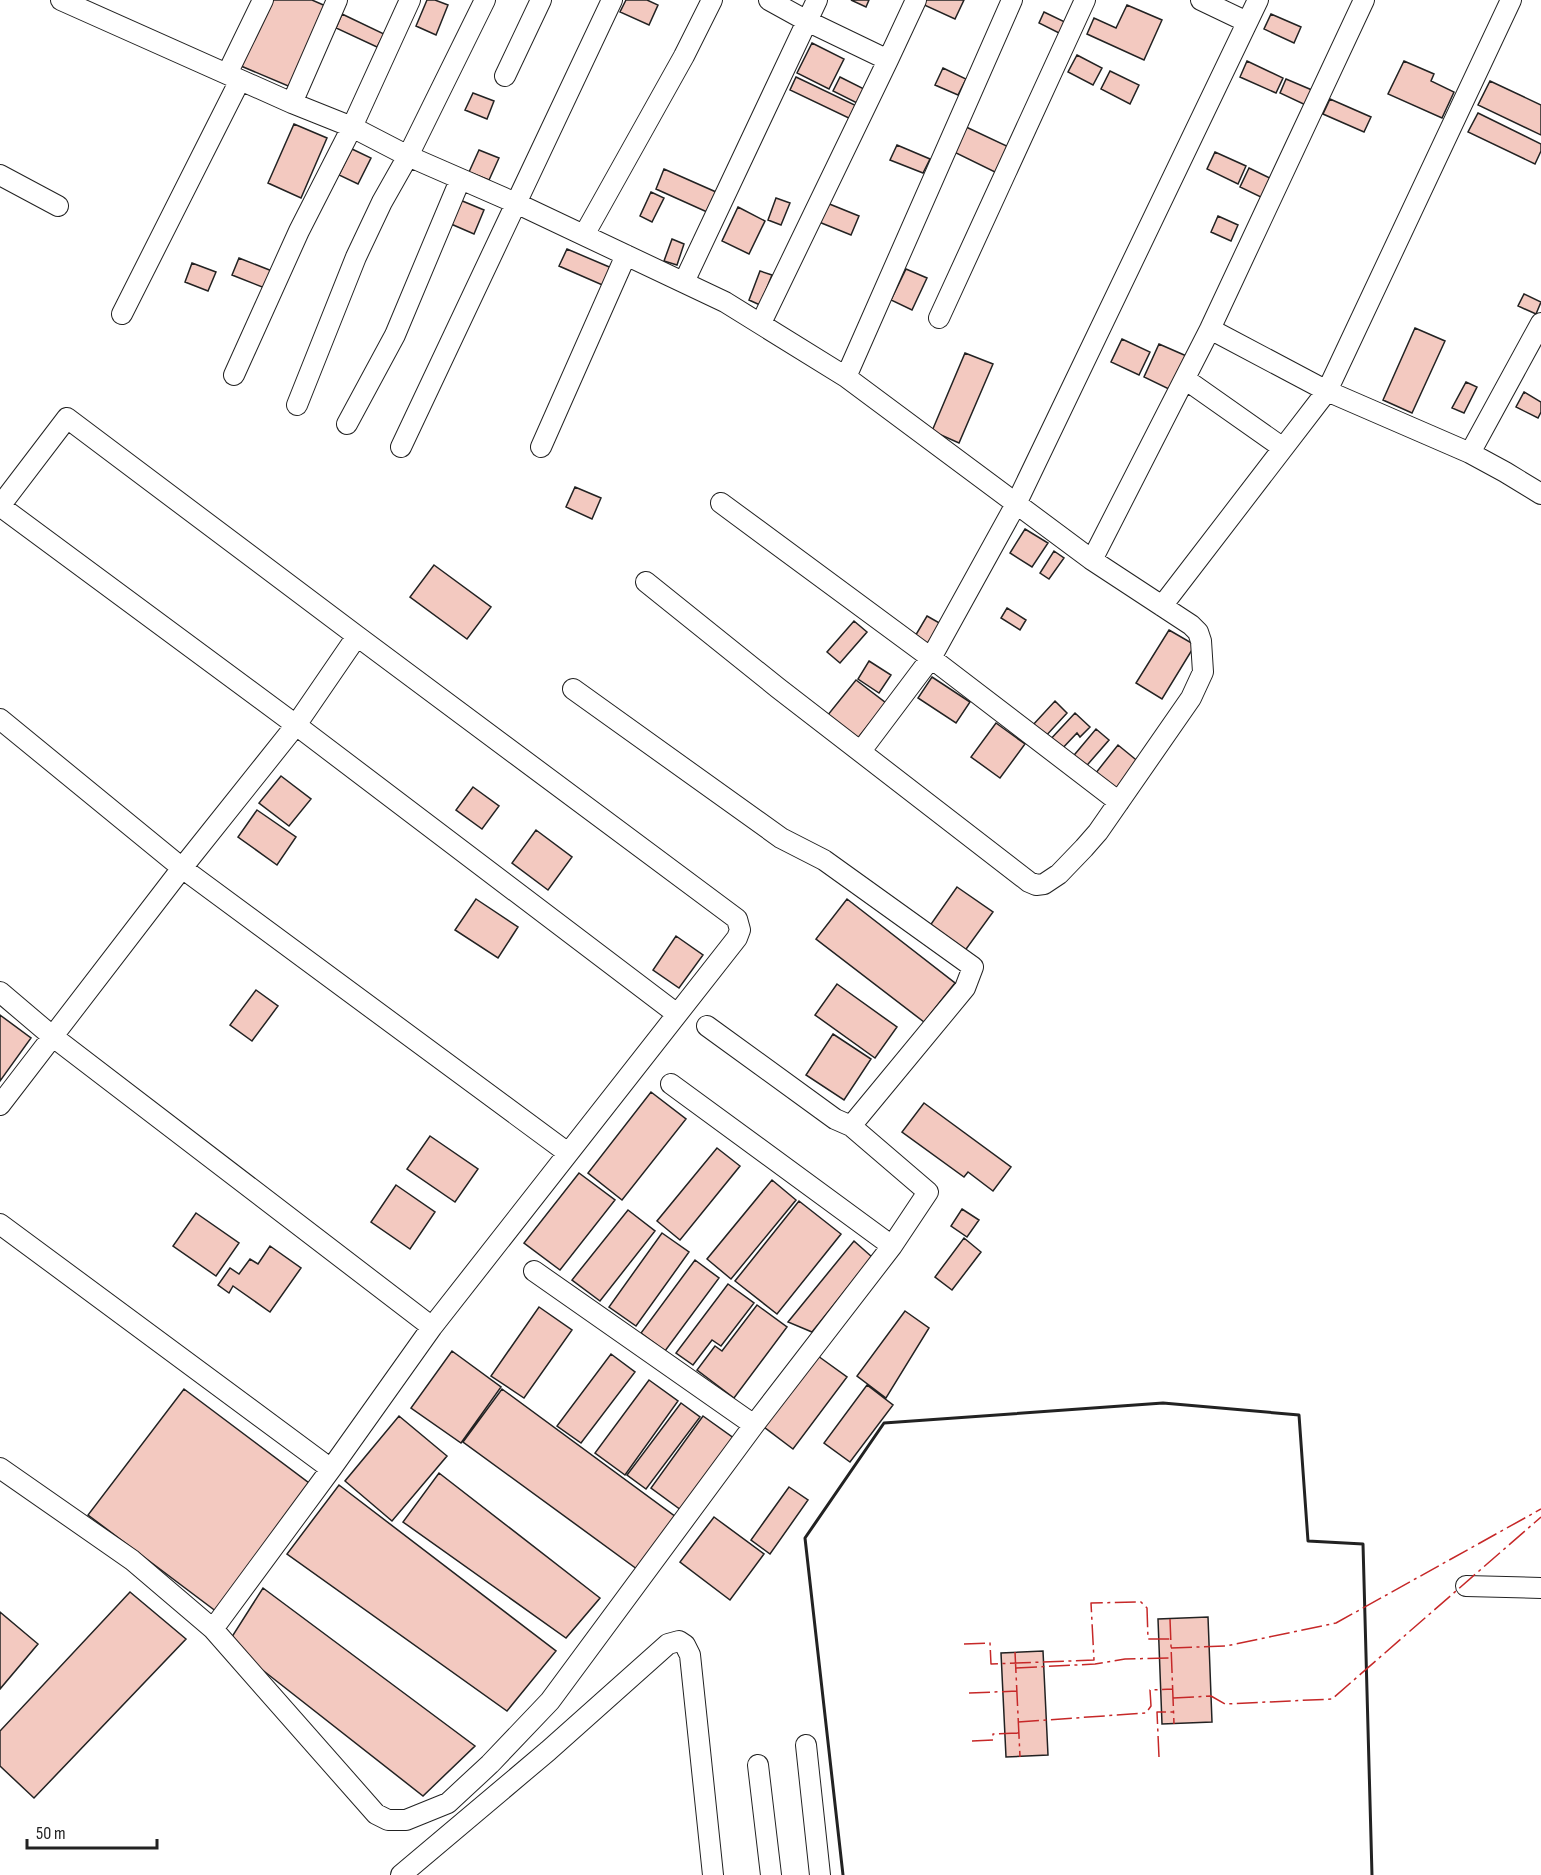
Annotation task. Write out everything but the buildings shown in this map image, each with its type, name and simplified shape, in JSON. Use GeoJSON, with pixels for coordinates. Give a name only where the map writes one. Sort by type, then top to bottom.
{"type":"FeatureCollection","features":[{"type":"Feature","properties":{"kind":"street"},"geometry":{"type":"LineString","coordinates":[[61,0],[292,103],[352,127],[408,156],[518,204],[684,282],[761,323],[846,377],[1092,560],[1191,625],[1198,632],[1201,641],[1203,672],[1191,698],[1098,832],[1059,874],[1044,884],[1036,885],[1029,882],[778,688],[646,582]]}},
{"type":"Feature","properties":{"kind":"street"},"geometry":{"type":"LineString","coordinates":[[122,314],[234,77],[263,0]]}},
{"type":"Feature","properties":{"kind":"street"},"geometry":{"type":"LineString","coordinates":[[292,103],[337,0]]}},
{"type":"Feature","properties":{"kind":"street"},"geometry":{"type":"LineString","coordinates":[[234,375],[299,231],[352,127],[410,0]]}},
{"type":"Feature","properties":{"kind":"street"},"geometry":{"type":"LineString","coordinates":[[297,405],[356,257],[485,0]]}},
{"type":"Feature","properties":{"kind":"street"},"geometry":{"type":"LineString","coordinates":[[505,76],[541,0]]}},
{"type":"Feature","properties":{"kind":"street"},"geometry":{"type":"LineString","coordinates":[[401,447],[518,204],[612,0]]}},
{"type":"Feature","properties":{"kind":"street"},"geometry":{"type":"LineString","coordinates":[[584,235],[684,56],[712,0]]}},
{"type":"Feature","properties":{"kind":"street"},"geometry":{"type":"LineString","coordinates":[[769,0],[888,60]]}},
{"type":"Feature","properties":{"kind":"street"},"geometry":{"type":"LineString","coordinates":[[684,282],[817,0]]}},
{"type":"Feature","properties":{"kind":"street"},"geometry":{"type":"LineString","coordinates":[[761,323],[916,0]]}},
{"type":"Feature","properties":{"kind":"street"},"geometry":{"type":"LineString","coordinates":[[846,377],[1012,0]]}},
{"type":"Feature","properties":{"kind":"street"},"geometry":{"type":"LineString","coordinates":[[939,318],[1085,0]]}},
{"type":"Feature","properties":{"kind":"street"},"geometry":{"type":"LineString","coordinates":[[1201,0],[1247,22]]}},
{"type":"Feature","properties":{"kind":"street"},"geometry":{"type":"LineString","coordinates":[[861,751],[931,658],[1016,504],[1258,0]]}},
{"type":"Feature","properties":{"kind":"street"},"geometry":{"type":"LineString","coordinates":[[1092,560],[1210,329],[1364,0]]}},
{"type":"Feature","properties":{"kind":"street"},"geometry":{"type":"LineString","coordinates":[[1162,606],[1327,391],[1511,0]]}},
{"type":"Feature","properties":{"kind":"street"},"geometry":{"type":"LineString","coordinates":[[0,175],[58,206]]}},
{"type":"Feature","properties":{"kind":"street"},"geometry":{"type":"LineString","coordinates":[[347,424],[395,334],[460,180]]}},
{"type":"Feature","properties":{"kind":"street"},"geometry":{"type":"LineString","coordinates":[[541,447],[626,255]]}},
{"type":"Feature","properties":{"kind":"street"},"geometry":{"type":"LineString","coordinates":[[1470,453],[1541,323]]}},
{"type":"Feature","properties":{"kind":"street"},"geometry":{"type":"LineString","coordinates":[[1210,329],[1327,391],[1470,453],[1541,494]]}},
{"type":"Feature","properties":{"kind":"street"},"geometry":{"type":"LineString","coordinates":[[1185,379],[1283,448]]}},
{"type":"Feature","properties":{"kind":"street"},"geometry":{"type":"LineString","coordinates":[[213,1629],[432,1327],[737,938],[740,930],[737,919],[67,417],[0,506],[677,1014]]}},
{"type":"Feature","properties":{"kind":"street"},"geometry":{"type":"LineString","coordinates":[[721,503],[931,658],[1119,802]]}},
{"type":"Feature","properties":{"kind":"street"},"geometry":{"type":"LineString","coordinates":[[0,1105],[182,868],[296,726],[357,636]]}},
{"type":"Feature","properties":{"kind":"street"},"geometry":{"type":"LineString","coordinates":[[573,689],[782,838],[824,860],[973,967],[965,988],[851,1126]]}},
{"type":"Feature","properties":{"kind":"street"},"geometry":{"type":"LineString","coordinates":[[0,719],[182,868],[568,1153]]}},
{"type":"Feature","properties":{"kind":"street"},"geometry":{"type":"LineString","coordinates":[[0,992],[52,1036],[432,1327]]}},
{"type":"Feature","properties":{"kind":"street"},"geometry":{"type":"LineString","coordinates":[[0,1468],[132,1560],[213,1629],[376,1814],[388,1820],[406,1820],[448,1803],[490,1764],[550,1701],[754,1425],[892,1246],[928,1192],[851,1126],[835,1119],[706,1026]]}},
{"type":"Feature","properties":{"kind":"street"},"geometry":{"type":"LineString","coordinates":[[671,1084],[892,1246]]}},
{"type":"Feature","properties":{"kind":"street"},"geometry":{"type":"LineString","coordinates":[[0,1224],[331,1469]]}},
{"type":"Feature","properties":{"kind":"street"},"geometry":{"type":"LineString","coordinates":[[534,1270],[754,1425]]}},
{"type":"Feature","properties":{"kind":"street"},"geometry":{"type":"LineString","coordinates":[[1466,1586],[1541,1588]]}},
{"type":"Feature","properties":{"kind":"street"},"geometry":{"type":"LineString","coordinates":[[401,1875],[668,1644],[679,1641],[686,1645],[690,1655],[713,1875]]}},
{"type":"Feature","properties":{"kind":"street"},"geometry":{"type":"LineString","coordinates":[[806,1745],[820,1875]]}},
{"type":"Feature","properties":{"kind":"street"},"geometry":{"type":"LineString","coordinates":[[758,1765],[771,1875]]}},
{"type":"Feature","properties":{"kind":"wall"},"geometry":{"type":"LineString","coordinates":[[843,1875],[805,1538],[884,1423],[1163,1403],[1299,1415],[1308,1541],[1363,1544],[1372,1875]]}},
{"type":"Feature","properties":{"kind":"power"},"geometry":{"type":"LineString","coordinates":[[1171,1648],[1226,1646],[1336,1623],[1541,1509]]}},
{"type":"Feature","properties":{"kind":"power"},"geometry":{"type":"LineString","coordinates":[[1173,1698],[1211,1696],[1225,1704],[1332,1699],[1541,1517]]}},
{"type":"Feature","properties":{"kind":"power"},"geometry":{"type":"LineString","coordinates":[[964,1644],[990,1643],[991,1664],[1094,1660],[1091,1603],[1141,1602],[1147,1608],[1148,1639],[1170,1639]]}},
{"type":"Feature","properties":{"kind":"power"},"geometry":{"type":"LineString","coordinates":[[1170,1619],[1174,1724]]}},
{"type":"Feature","properties":{"kind":"power"},"geometry":{"type":"LineString","coordinates":[[1015,1652],[1020,1757]]}},
{"type":"Feature","properties":{"kind":"power"},"geometry":{"type":"LineString","coordinates":[[1016,1668],[1095,1664],[1125,1659],[1171,1658]]}},
{"type":"Feature","properties":{"kind":"power"},"geometry":{"type":"LineString","coordinates":[[1018,1722],[1146,1713],[1151,1706],[1150,1690],[1172,1689]]}},
{"type":"Feature","properties":{"kind":"power"},"geometry":{"type":"LineString","coordinates":[[969,1693],[1017,1691]]}},
{"type":"Feature","properties":{"kind":"power"},"geometry":{"type":"LineString","coordinates":[[1159,1757],[1157,1712],[1173,1712]]}},
{"type":"Feature","properties":{"kind":"power"},"geometry":{"type":"LineString","coordinates":[[972,1741],[993,1740],[993,1734],[1019,1733]]}}]}
